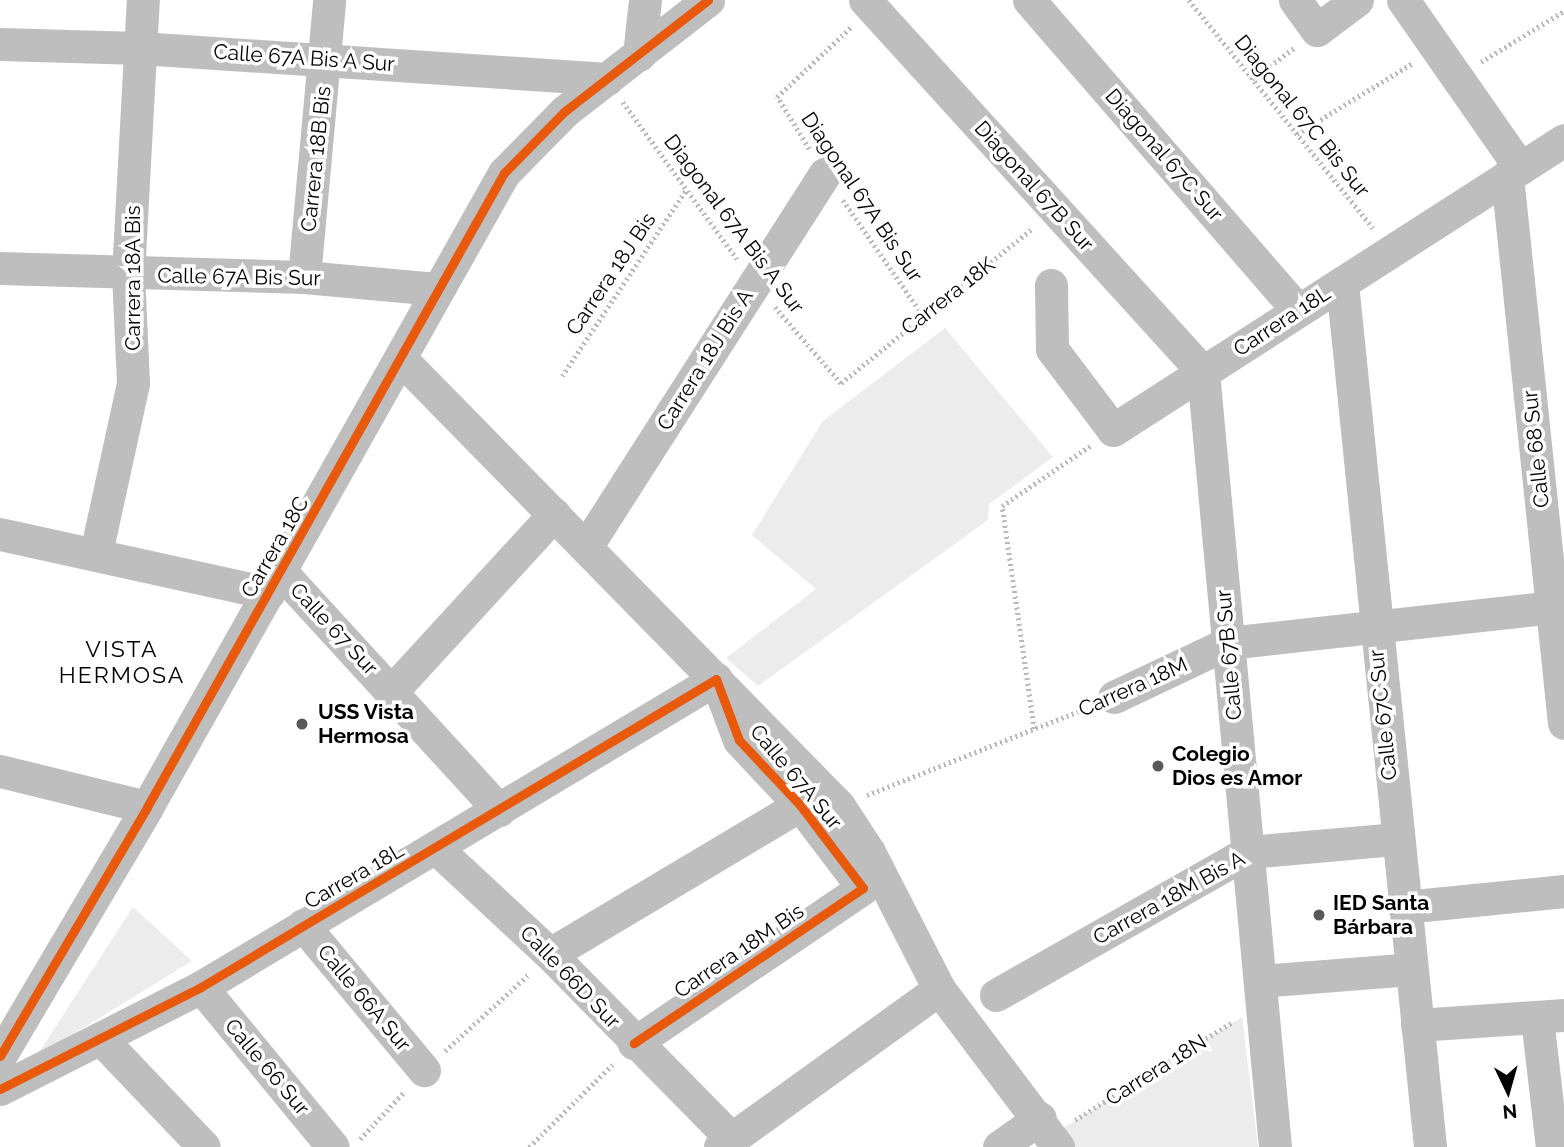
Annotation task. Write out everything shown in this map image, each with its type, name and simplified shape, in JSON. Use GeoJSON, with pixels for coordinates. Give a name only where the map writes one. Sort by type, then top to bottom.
{"type":"FeatureCollection","features":[{"type":"Feature","properties":{"kind":"street","name":"Carrera 18A Bis"},"geometry":{"type":"LineString","coordinates":[[96,553],[133,383],[128,274],[143,0]]}},
{"type":"Feature","properties":{"kind":"street","name":"Carrera 18B Bis"},"geometry":{"type":"LineString","coordinates":[[304,276],[326,59],[329,0]]}},
{"type":"Feature","properties":{"kind":"street"},"geometry":{"type":"LineString","coordinates":[[639,55],[645,0]]}},
{"type":"Feature","properties":{"kind":"street","name":"Carrera 18C"},"geometry":{"type":"LineString","coordinates":[[0,1056],[147,807],[402,360],[436,289],[515,157],[607,79],[708,0]]}},
{"type":"Feature","properties":{"kind":"street","name":"Diagonal 67C Sur"},"geometry":{"type":"LineString","coordinates":[[1029,0],[1298,310]]}},
{"type":"Feature","properties":{"kind":"street"},"geometry":{"type":"LineString","coordinates":[[1295,0],[1317,30],[1357,0]]}},
{"type":"Feature","properties":{"kind":"street"},"geometry":{"type":"LineString","coordinates":[[1403,0],[1456,77],[1514,172]]}},
{"type":"Feature","properties":{"kind":"street","name":"Diagonal 67B Sur"},"geometry":{"type":"LineString","coordinates":[[868,4],[1203,372]]}},
{"type":"Feature","properties":{"kind":"street","name":"Calle 67A Bis A Sur"},"geometry":{"type":"LineString","coordinates":[[0,44],[140,48],[607,79]]}},
{"type":"Feature","properties":{"kind":"street","name":"Carrera 18L"},"geometry":{"type":"LineString","coordinates":[[1113,430],[1564,140]]}},
{"type":"Feature","properties":{"kind":"street","name":"Calle 68 Sur"},"geometry":{"type":"LineString","coordinates":[[1514,172],[1558,608],[1564,723]]}},
{"type":"Feature","properties":{"kind":"street","name":"Carrera 18J Bis A"},"geometry":{"type":"LineString","coordinates":[[586,547],[825,174]]}},
{"type":"Feature","properties":{"kind":"street","name":"Calle 67A Bis Sur"},"geometry":{"type":"LineString","coordinates":[[0,268],[128,274],[304,276],[436,289]]}},
{"type":"Feature","properties":{"kind":"street","name":"Calle 67C Sur"},"geometry":{"type":"LineString","coordinates":[[1342,283],[1374,628],[1430,1147]]}},
{"type":"Feature","properties":{"kind":"street"},"geometry":{"type":"LineString","coordinates":[[1051,285],[1052,349],[1113,430]]}},
{"type":"Feature","properties":{"kind":"street","name":"Calle 67A Sur"},"geometry":{"type":"LineString","coordinates":[[402,360],[839,806],[869,852],[939,989],[1049,1134]]}},
{"type":"Feature","properties":{"kind":"street","name":"Calle 67B Sur"},"geometry":{"type":"LineString","coordinates":[[1203,372],[1275,1147]]}},
{"type":"Feature","properties":{"kind":"street"},"geometry":{"type":"LineString","coordinates":[[392,691],[554,514]]}},
{"type":"Feature","properties":{"kind":"street","name":"Calle 67 Sur"},"geometry":{"type":"LineString","coordinates":[[0,534],[96,553],[275,582],[392,691],[499,810]]}},
{"type":"Feature","properties":{"kind":"street","name":"Carrera 18M"},"geometry":{"type":"LineString","coordinates":[[1114,697],[1228,643],[1558,608]]}},
{"type":"Feature","properties":{"kind":"street","name":"Carrera 18L"},"geometry":{"type":"LineString","coordinates":[[0,1088],[103,1041],[201,987],[437,849],[716,679]]}},
{"type":"Feature","properties":{"kind":"street","name":"Calle 67A Sur"},"geometry":{"type":"LineString","coordinates":[[716,679],[739,740],[800,804],[863,888]]}},
{"type":"Feature","properties":{"kind":"street"},"geometry":{"type":"LineString","coordinates":[[0,771],[147,807]]}},
{"type":"Feature","properties":{"kind":"street"},"geometry":{"type":"LineString","coordinates":[[550,954],[800,804]]}},
{"type":"Feature","properties":{"kind":"street","name":"Carrera 18M Bis A"},"geometry":{"type":"LineString","coordinates":[[996,995],[1248,852],[1397,839]]}},
{"type":"Feature","properties":{"kind":"street","name":"Calle 66D Sur"},"geometry":{"type":"LineString","coordinates":[[437,849],[550,954],[725,1142]]}},
{"type":"Feature","properties":{"kind":"street","name":"Carrera 18M Bis"},"geometry":{"type":"LineString","coordinates":[[634,1043],[863,888]]}},
{"type":"Feature","properties":{"kind":"street"},"geometry":{"type":"LineString","coordinates":[[1404,907],[1564,891]]}},
{"type":"Feature","properties":{"kind":"street","name":"Calle 66A Sur"},"geometry":{"type":"LineString","coordinates":[[303,925],[424,1070]]}},
{"type":"Feature","properties":{"kind":"street"},"geometry":{"type":"LineString","coordinates":[[1261,995],[1411,969]]}},
{"type":"Feature","properties":{"kind":"street","name":"Calle 66 Sur"},"geometry":{"type":"LineString","coordinates":[[201,987],[333,1147]]}},
{"type":"Feature","properties":{"kind":"street"},"geometry":{"type":"LineString","coordinates":[[725,1142],[939,989]]}},
{"type":"Feature","properties":{"kind":"street"},"geometry":{"type":"LineString","coordinates":[[1417,1025],[1551,1017],[1552,1147]]}},
{"type":"Feature","properties":{"kind":"street"},"geometry":{"type":"LineString","coordinates":[[103,1041],[204,1147]]}},
{"type":"Feature","properties":{"kind":"street"},"geometry":{"type":"LineString","coordinates":[[999,1147],[1049,1134]]}},
{"type":"Feature","properties":{"kind":"path"},"geometry":{"type":"LineString","coordinates":[[1456,77],[1564,11]]}},
{"type":"Feature","properties":{"kind":"path"},"geometry":{"type":"LineString","coordinates":[[1252,79],[1317,30]]}},
{"type":"Feature","properties":{"kind":"path"},"geometry":{"type":"LineString","coordinates":[[1297,134],[1437,48]]}},
{"type":"Feature","properties":{"kind":"path"},"geometry":{"type":"LineString","coordinates":[[1034,729],[1002,506],[1113,430]]}},
{"type":"Feature","properties":{"kind":"path"},"geometry":{"type":"LineString","coordinates":[[529,1147],[634,1043]]}},
{"type":"Feature","properties":{"kind":"shaded area"},"geometry":{"type":"Polygon","coordinates":[[[945,328],[1053,457],[989,504],[988,520],[758,686],[726,658],[816,589],[752,535],[823,421],[945,328]]]}},
{"type":"Feature","properties":{"kind":"shaded area"},"geometry":{"type":"Polygon","coordinates":[[[133,907],[192,961],[36,1057],[133,907]]]}},
{"type":"Feature","properties":{"kind":"shaded area"},"geometry":{"type":"Polygon","coordinates":[[[1242,1017],[1258,1147],[1074,1147],[1063,1128],[1242,1017]]]}},
{"type":"Feature","properties":{"kind":"cycle path"},"geometry":{"type":"LineString","coordinates":[[0,1056],[147,807],[504,173],[565,111],[708,0]]}},
{"type":"Feature","properties":{"kind":"cycle path"},"geometry":{"type":"LineString","coordinates":[[0,1089],[201,987],[716,679],[739,740],[800,805],[863,888],[634,1043]]}},
{"type":"Feature","properties":{"kind":"place","name":"USS Vista Hermosa"},"geometry":{"type":"Point","coordinates":[302,724]}},
{"type":"Feature","properties":{"kind":"place","name":"Colegio Dios es Amor"},"geometry":{"type":"Point","coordinates":[1158,766]}},
{"type":"Feature","properties":{"kind":"place","name":"IED Santa Bárbara"},"geometry":{"type":"Point","coordinates":[1319,915]}},
{"type":"Feature","properties":{"kind":"district","name":"VISTA HERMOSA"},"geometry":{"type":"Point","coordinates":[122,662]}}]}
